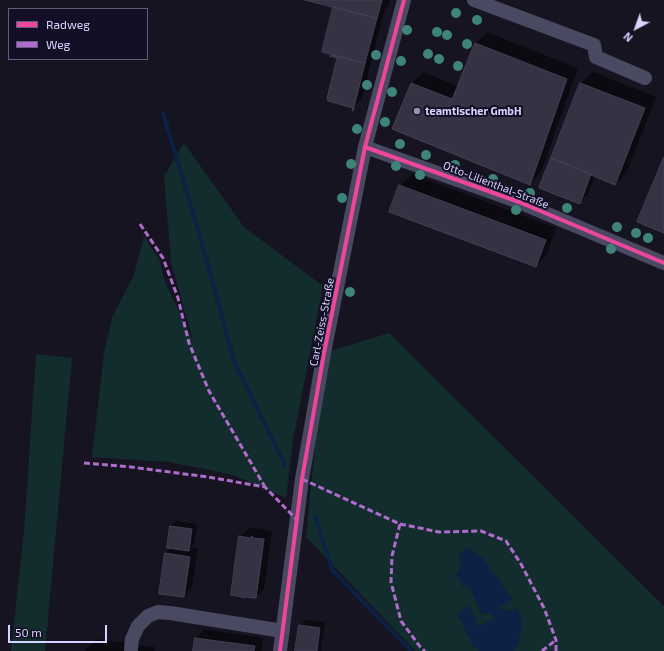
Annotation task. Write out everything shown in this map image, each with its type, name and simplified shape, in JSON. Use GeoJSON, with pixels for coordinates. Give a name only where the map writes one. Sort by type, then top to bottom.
{"type":"FeatureCollection","features":[{"type":"Feature","properties":{"kind":"street","name":"Carl-Zeiss-Straße"},"geometry":{"type":"LineString","coordinates":[[280,651],[302,479],[324,353],[365,147],[404,0]]}},
{"type":"Feature","properties":{"kind":"street"},"geometry":{"type":"LineString","coordinates":[[474,0],[594,45],[596,57],[645,78]]}},
{"type":"Feature","properties":{"kind":"street","name":"Otto-Lilienthal-Straße"},"geometry":{"type":"LineString","coordinates":[[365,147],[520,202],[664,263]]}},
{"type":"Feature","properties":{"kind":"street"},"geometry":{"type":"LineString","coordinates":[[131,649],[132,639],[138,626],[148,616],[158,612],[283,631]]}},
{"type":"Feature","properties":{"kind":"green space"},"geometry":{"type":"Polygon","coordinates":[[[184,143],[244,227],[323,286],[293,440],[286,498],[233,475],[168,462],[92,457],[104,353],[112,318],[134,275],[144,236],[159,259],[165,282],[193,341],[171,262],[164,176],[184,143]]]}},
{"type":"Feature","properties":{"kind":"green space"},"geometry":{"type":"Polygon","coordinates":[[[389,333],[664,606],[664,651],[415,651],[306,537],[324,353],[389,333]]]}},
{"type":"Feature","properties":{"kind":"green space"},"geometry":{"type":"Polygon","coordinates":[[[36,354],[72,358],[45,651],[11,651],[24,531],[36,354]]]}},
{"type":"Feature","properties":{"kind":"water"},"geometry":{"type":"Polygon","coordinates":[[[467,548],[481,556],[512,600],[499,608],[505,611],[518,609],[522,623],[520,639],[514,651],[479,651],[473,646],[457,614],[470,605],[478,626],[495,619],[490,612],[482,615],[470,589],[462,586],[456,573],[460,569],[459,554],[467,548]]]}},
{"type":"Feature","properties":{"kind":"building"},"geometry":{"type":"Polygon","coordinates":[[[305,0],[382,0],[377,18],[305,0]]]}},
{"type":"Feature","properties":{"kind":"building"},"geometry":{"type":"Polygon","coordinates":[[[333,7],[377,18],[365,63],[322,52],[333,7]]]}},
{"type":"Feature","properties":{"kind":"building"},"geometry":{"type":"Polygon","coordinates":[[[475,43],[567,79],[530,185],[392,129],[411,83],[452,99],[475,43]]]}},
{"type":"Feature","properties":{"kind":"building"},"geometry":{"type":"Polygon","coordinates":[[[330,56],[365,63],[353,111],[353,108],[328,101],[327,98],[337,58],[330,56]]]}},
{"type":"Feature","properties":{"kind":"building"},"geometry":{"type":"Polygon","coordinates":[[[580,83],[645,108],[615,185],[551,158],[580,83]]]}},
{"type":"Feature","properties":{"kind":"building"},"geometry":{"type":"Polygon","coordinates":[[[664,157],[664,233],[637,222],[664,157]]]}},
{"type":"Feature","properties":{"kind":"building"},"geometry":{"type":"Polygon","coordinates":[[[551,158],[591,174],[580,204],[539,188],[551,158]]]}},
{"type":"Feature","properties":{"kind":"building"},"geometry":{"type":"Polygon","coordinates":[[[399,185],[546,240],[536,267],[389,212],[399,185]]]}},
{"type":"Feature","properties":{"kind":"building"},"geometry":{"type":"Polygon","coordinates":[[[170,526],[192,529],[189,551],[167,548],[170,526]]]}},
{"type":"Feature","properties":{"kind":"building"},"geometry":{"type":"Polygon","coordinates":[[[239,536],[250,538],[252,536],[253,538],[264,539],[256,598],[244,598],[231,595],[239,536]]]}},
{"type":"Feature","properties":{"kind":"building"},"geometry":{"type":"Polygon","coordinates":[[[165,553],[190,557],[184,597],[159,594],[165,553]]]}},
{"type":"Feature","properties":{"kind":"building"},"geometry":{"type":"Polygon","coordinates":[[[299,625],[320,628],[317,651],[295,651],[299,625]]]}},
{"type":"Feature","properties":{"kind":"building"},"geometry":{"type":"Polygon","coordinates":[[[195,638],[255,646],[254,651],[193,651],[195,638]]]}},
{"type":"Feature","properties":{"kind":"waterway"},"geometry":{"type":"LineString","coordinates":[[163,113],[200,236],[234,361],[285,465]]}},
{"type":"Feature","properties":{"kind":"waterway"},"geometry":{"type":"LineString","coordinates":[[315,516],[332,570],[411,651]]}},
{"type":"Feature","properties":{"kind":"marked path"},"geometry":{"type":"LineString","coordinates":[[140,224],[163,258],[178,298],[189,343],[209,391],[265,487]]}},
{"type":"Feature","properties":{"kind":"marked path"},"geometry":{"type":"LineString","coordinates":[[84,463],[131,467],[208,477],[265,487],[297,520]]}},
{"type":"Feature","properties":{"kind":"marked path"},"geometry":{"type":"LineString","coordinates":[[302,479],[400,524],[392,556],[391,582],[401,621],[421,648],[425,651]]}},
{"type":"Feature","properties":{"kind":"marked path"},"geometry":{"type":"LineString","coordinates":[[400,524],[439,532],[481,531],[506,541],[521,564],[544,608],[556,640],[556,651]]}},
{"type":"Feature","properties":{"kind":"marked path"},"geometry":{"type":"LineString","coordinates":[[542,651],[556,640]]}},
{"type":"Feature","properties":{"kind":"cycle path"},"geometry":{"type":"LineString","coordinates":[[280,651],[302,479],[324,353],[365,147],[404,0]]}},
{"type":"Feature","properties":{"kind":"cycle path"},"geometry":{"type":"LineString","coordinates":[[365,147],[519,202],[664,263]]}},
{"type":"Feature","properties":{"kind":"place","name":"teamtischer GmbH"},"geometry":{"type":"Point","coordinates":[417,111]}}]}
